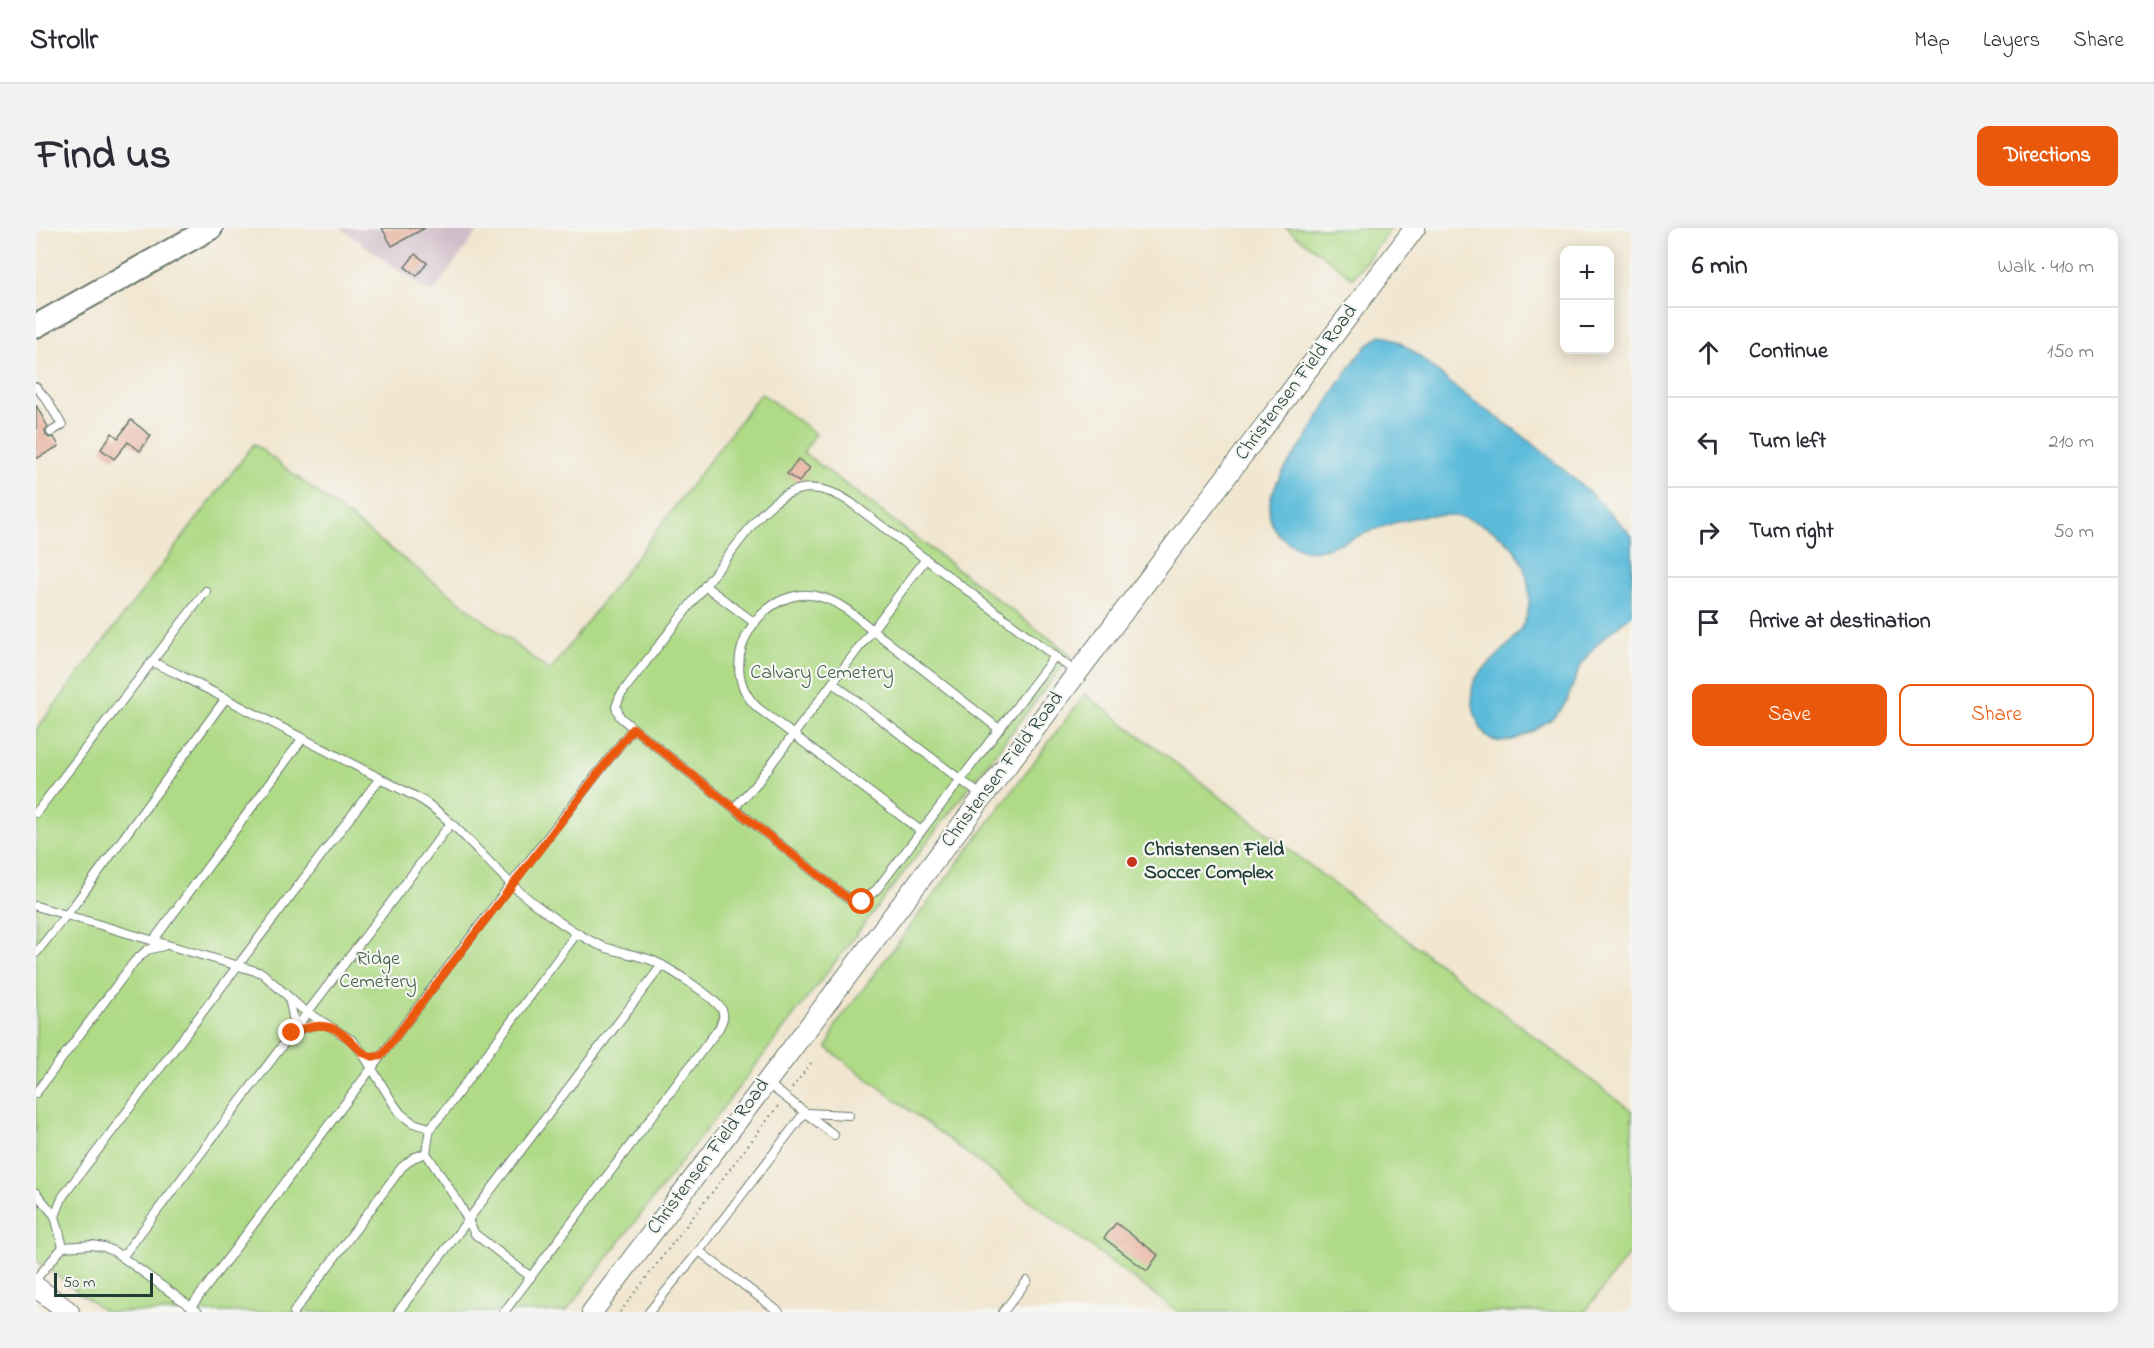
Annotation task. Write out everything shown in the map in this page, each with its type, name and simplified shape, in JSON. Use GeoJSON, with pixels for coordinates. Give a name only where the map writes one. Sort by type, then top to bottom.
{"type":"FeatureCollection","features":[{"type":"Feature","properties":{"kind":"main road"},"geometry":{"type":"LineString","coordinates":[[36,326],[211,228]]}},
{"type":"Feature","properties":{"kind":"street","name":"Christensen Field Road"},"geometry":{"type":"LineString","coordinates":[[592,1312],[1415,228]]}},
{"type":"Feature","properties":{"kind":"street"},"geometry":{"type":"LineString","coordinates":[[36,1287],[69,1312]]}},
{"type":"Feature","properties":{"kind":"lane"},"geometry":{"type":"LineString","coordinates":[[36,387],[62,425],[51,432]]}},
{"type":"Feature","properties":{"kind":"lane"},"geometry":{"type":"LineString","coordinates":[[1055,656],[873,895],[862,902],[856,902],[841,893],[633,728],[617,712],[617,702],[764,511],[784,495],[802,488],[824,490],[846,500],[925,560],[1055,656],[1077,673]]}},
{"type":"Feature","properties":{"kind":"lane"},"geometry":{"type":"LineString","coordinates":[[734,808],[794,734],[925,560]]}},
{"type":"Feature","properties":{"kind":"lane"},"geometry":{"type":"LineString","coordinates":[[705,586],[754,623]]}},
{"type":"Feature","properties":{"kind":"lane"},"geometry":{"type":"LineString","coordinates":[[36,813],[206,591]]}},
{"type":"Feature","properties":{"kind":"lane"},"geometry":{"type":"LineString","coordinates":[[921,831],[746,696],[739,668],[741,649],[754,623],[778,602],[794,596],[812,594],[835,603],[999,729]]}},
{"type":"Feature","properties":{"kind":"lane"},"geometry":{"type":"LineString","coordinates":[[152,662],[422,800],[451,823],[511,884],[577,933],[602,946],[662,965],[722,1009],[723,1021],[504,1312]]}},
{"type":"Feature","properties":{"kind":"lane"},"geometry":{"type":"LineString","coordinates":[[833,683],[983,796]]}},
{"type":"Feature","properties":{"kind":"lane"},"geometry":{"type":"LineString","coordinates":[[36,953],[67,915],[226,698]]}},
{"type":"Feature","properties":{"kind":"lane"},"geometry":{"type":"LineString","coordinates":[[36,1280],[63,1247],[81,1245],[104,1247],[123,1256],[195,1309],[381,1056],[633,728]]}},
{"type":"Feature","properties":{"kind":"lane"},"geometry":{"type":"LineString","coordinates":[[153,941],[303,738]]}},
{"type":"Feature","properties":{"kind":"lane"},"geometry":{"type":"LineString","coordinates":[[55,1216],[63,1196],[380,778]]}},
{"type":"Feature","properties":{"kind":"lane"},"geometry":{"type":"LineString","coordinates":[[123,1256],[451,823]]}},
{"type":"Feature","properties":{"kind":"lane"},"geometry":{"type":"LineString","coordinates":[[36,906],[262,973],[307,1013],[348,1037],[363,1054],[402,1114],[413,1123],[430,1128]]}},
{"type":"Feature","properties":{"kind":"lane"},"geometry":{"type":"LineString","coordinates":[[531,1277],[475,1234],[460,1205],[426,1154],[430,1128],[577,933]]}},
{"type":"Feature","properties":{"kind":"lane"},"geometry":{"type":"LineString","coordinates":[[36,1093],[134,962],[147,950],[168,946]]}},
{"type":"Feature","properties":{"kind":"lane"},"geometry":{"type":"LineString","coordinates":[[398,1312],[662,965]]}},
{"type":"Feature","properties":{"kind":"lane"},"geometry":{"type":"LineString","coordinates":[[288,997],[294,1017],[292,1033]]}},
{"type":"Feature","properties":{"kind":"lane"},"geometry":{"type":"LineString","coordinates":[[292,1033],[313,1025],[326,1024]]}},
{"type":"Feature","properties":{"kind":"lane"},"geometry":{"type":"LineString","coordinates":[[363,1054],[375,1058],[381,1056]]}},
{"type":"Feature","properties":{"kind":"lane"},"geometry":{"type":"LineString","coordinates":[[766,1083],[834,1135]]}},
{"type":"Feature","properties":{"kind":"lane"},"geometry":{"type":"LineString","coordinates":[[805,1112],[849,1115]]}},
{"type":"Feature","properties":{"kind":"lane"},"geometry":{"type":"LineString","coordinates":[[649,1312],[699,1251],[805,1112]]}},
{"type":"Feature","properties":{"kind":"lane"},"geometry":{"type":"LineString","coordinates":[[294,1312],[402,1167],[413,1158],[426,1154]]}},
{"type":"Feature","properties":{"kind":"lane"},"geometry":{"type":"LineString","coordinates":[[36,1193],[55,1216],[63,1247]]}},
{"type":"Feature","properties":{"kind":"lane"},"geometry":{"type":"LineString","coordinates":[[699,1251],[779,1312]]}},
{"type":"Feature","properties":{"kind":"lane"},"geometry":{"type":"LineString","coordinates":[[1003,1312],[1028,1281]]}},
{"type":"Feature","properties":{"kind":"path"},"geometry":{"type":"LineString","coordinates":[[620,1312],[811,1063]]}},
{"type":"Feature","properties":{"kind":"shaded area"},"geometry":{"type":"Polygon","coordinates":[[[341,228],[480,228],[432,294],[341,228]]]}},
{"type":"Feature","properties":{"kind":"green space"},"geometry":{"type":"Polygon","coordinates":[[[1286,228],[1391,228],[1353,278],[1286,228]]]}},
{"type":"Feature","properties":{"kind":"green space","name":"Ridge Cemetery"},"geometry":{"type":"Polygon","coordinates":[[[761,393],[816,434],[803,452],[1071,655],[566,1312],[105,1312],[36,1260],[36,730],[254,444],[550,671],[761,393]]]}},
{"type":"Feature","properties":{"kind":"green space","name":"Christensen Field Soccer Complex"},"geometry":{"type":"Polygon","coordinates":[[[1085,694],[1632,1111],[1632,1250],[1585,1312],[1178,1312],[827,1048],[836,1025],[1085,694]]]}},
{"type":"Feature","properties":{"kind":"water"},"geometry":{"type":"Polygon","coordinates":[[[1381,335],[1411,350],[1467,396],[1537,447],[1593,496],[1632,536],[1632,615],[1590,652],[1582,664],[1562,709],[1536,729],[1515,739],[1498,741],[1490,739],[1484,733],[1478,723],[1472,696],[1475,679],[1512,641],[1526,618],[1529,589],[1525,571],[1517,552],[1508,542],[1476,522],[1461,517],[1429,515],[1382,527],[1330,547],[1305,550],[1285,540],[1275,530],[1270,518],[1269,506],[1272,494],[1284,470],[1348,370],[1370,343],[1381,335]]]}},
{"type":"Feature","properties":{"kind":"building"},"geometry":{"type":"Polygon","coordinates":[[[382,228],[425,228],[392,246],[382,228]]]}},
{"type":"Feature","properties":{"kind":"building"},"geometry":{"type":"Polygon","coordinates":[[[415,254],[427,263],[417,276],[405,267],[415,254]]]}},
{"type":"Feature","properties":{"kind":"building"},"geometry":{"type":"Polygon","coordinates":[[[36,405],[48,427],[45,430],[46,435],[49,438],[54,437],[59,446],[36,459],[36,405]]]}},
{"type":"Feature","properties":{"kind":"building"},"geometry":{"type":"Polygon","coordinates":[[[131,420],[151,436],[140,451],[128,442],[114,459],[101,449],[112,433],[118,438],[131,420]]]}},
{"type":"Feature","properties":{"kind":"building"},"geometry":{"type":"Polygon","coordinates":[[[798,459],[810,468],[799,482],[787,474],[798,459]]]}},
{"type":"Feature","properties":{"kind":"building"},"geometry":{"type":"Polygon","coordinates":[[[1116,1223],[1158,1255],[1147,1271],[1104,1238],[1116,1223]]]}},
{"type":"Feature","properties":{"kind":"place","name":"Christensen Field Soccer Complex"},"geometry":{"type":"Point","coordinates":[1132,862]}},
{"type":"Feature","properties":{"kind":"route"},"geometry":{"type":"LineString","coordinates":[[292,1033],[313,1025],[326,1024],[348,1037],[363,1054],[375,1058],[381,1056],[633,728],[841,893],[851,900],[862,902]]}},
{"type":"Feature","properties":{"kind":"park label","name":"Calvary Cemetery"},"geometry":{"type":"Point","coordinates":[822,673]}}]}
